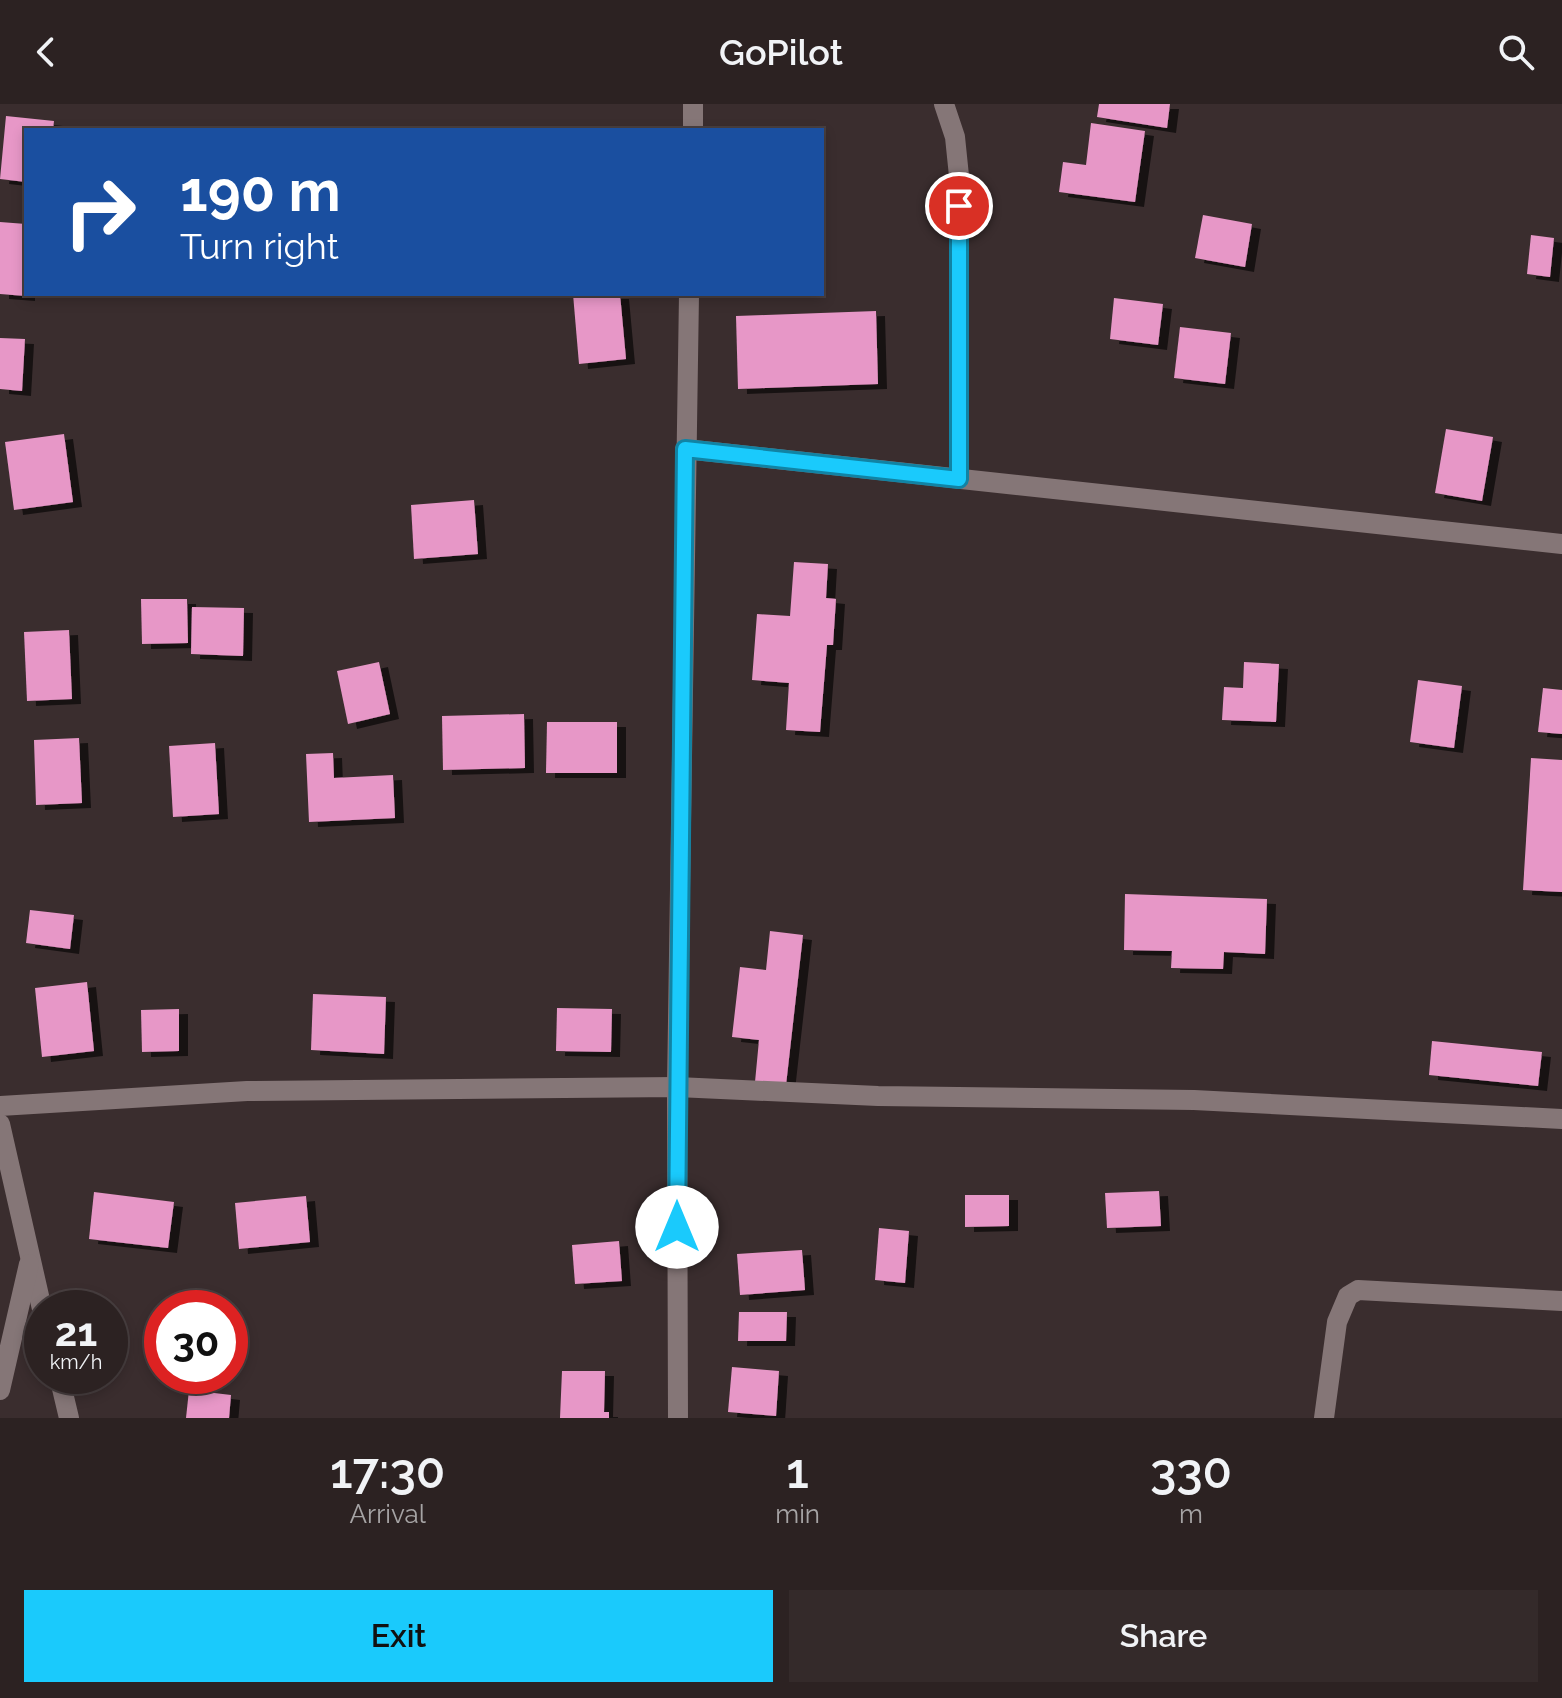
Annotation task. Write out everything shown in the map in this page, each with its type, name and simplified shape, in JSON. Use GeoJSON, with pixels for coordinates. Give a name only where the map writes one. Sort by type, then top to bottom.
{"type":"FeatureCollection","features":[{"type":"Feature","properties":{"kind":"street"},"geometry":{"type":"LineString","coordinates":[[693,104],[693,128]]}},
{"type":"Feature","properties":{"kind":"street"},"geometry":{"type":"LineString","coordinates":[[944,104],[955,137],[959,176],[959,479]]}},
{"type":"Feature","properties":{"kind":"street"},"geometry":{"type":"LineString","coordinates":[[678,1418],[677,1087],[689,296]]}},
{"type":"Feature","properties":{"kind":"street"},"geometry":{"type":"LineString","coordinates":[[685,449],[1562,544]]}},
{"type":"Feature","properties":{"kind":"street"},"geometry":{"type":"LineString","coordinates":[[0,1106],[247,1091],[677,1087],[878,1096],[1194,1100],[1562,1119]]}},
{"type":"Feature","properties":{"kind":"street"},"geometry":{"type":"LineString","coordinates":[[0,1124],[37,1290]]}},
{"type":"Feature","properties":{"kind":"street"},"geometry":{"type":"LineString","coordinates":[[0,1390],[30,1260]]}},
{"type":"Feature","properties":{"kind":"street"},"geometry":{"type":"LineString","coordinates":[[1324,1418],[1337,1322],[1343,1303],[1358,1290],[1562,1301]]}},
{"type":"Feature","properties":{"kind":"street"},"geometry":{"type":"LineString","coordinates":[[63,1394],[69,1418]]}},
{"type":"Feature","properties":{"kind":"building"},"geometry":{"type":"Polygon","coordinates":[[[1099,104],[1170,104],[1167,128],[1097,117],[1099,104]]]}},
{"type":"Feature","properties":{"kind":"building"},"geometry":{"type":"Polygon","coordinates":[[[6,116],[54,121],[53,128],[24,128],[24,182],[0,179],[6,116]]]}},
{"type":"Feature","properties":{"kind":"building"},"geometry":{"type":"Polygon","coordinates":[[[1091,123],[1145,131],[1135,202],[1059,192],[1063,162],[1086,165],[1091,123]]]}},
{"type":"Feature","properties":{"kind":"building"},"geometry":{"type":"Polygon","coordinates":[[[1203,215],[1252,224],[1245,267],[1195,258],[1203,215]]]}},
{"type":"Feature","properties":{"kind":"building"},"geometry":{"type":"Polygon","coordinates":[[[0,222],[24,224],[24,296],[0,294],[0,222]]]}},
{"type":"Feature","properties":{"kind":"building"},"geometry":{"type":"Polygon","coordinates":[[[1531,235],[1554,238],[1550,277],[1527,274],[1531,235]]]}},
{"type":"Feature","properties":{"kind":"building"},"geometry":{"type":"Polygon","coordinates":[[[573,296],[620,296],[626,359],[579,364],[573,296]]]}},
{"type":"Feature","properties":{"kind":"building"},"geometry":{"type":"Polygon","coordinates":[[[1114,298],[1163,304],[1158,345],[1110,339],[1114,298]]]}},
{"type":"Feature","properties":{"kind":"building"},"geometry":{"type":"Polygon","coordinates":[[[876,311],[878,384],[738,389],[736,316],[876,311]]]}},
{"type":"Feature","properties":{"kind":"building"},"geometry":{"type":"Polygon","coordinates":[[[1180,327],[1231,333],[1225,384],[1174,378],[1180,327]]]}},
{"type":"Feature","properties":{"kind":"building"},"geometry":{"type":"Polygon","coordinates":[[[0,338],[25,339],[22,391],[0,389],[0,338]]]}},
{"type":"Feature","properties":{"kind":"building"},"geometry":{"type":"Polygon","coordinates":[[[1446,429],[1493,437],[1482,501],[1435,493],[1446,429]]]}},
{"type":"Feature","properties":{"kind":"building"},"geometry":{"type":"Polygon","coordinates":[[[64,434],[73,502],[14,510],[5,442],[64,434]]]}},
{"type":"Feature","properties":{"kind":"building"},"geometry":{"type":"Polygon","coordinates":[[[474,500],[478,554],[414,559],[411,505],[474,500]]]}},
{"type":"Feature","properties":{"kind":"building"},"geometry":{"type":"Polygon","coordinates":[[[794,562],[828,564],[826,598],[836,599],[833,645],[827,645],[820,732],[786,730],[789,683],[752,680],[757,614],[790,616],[794,562]]]}},
{"type":"Feature","properties":{"kind":"building"},"geometry":{"type":"Polygon","coordinates":[[[141,599],[187,599],[188,643],[142,644],[141,599]]]}},
{"type":"Feature","properties":{"kind":"building"},"geometry":{"type":"Polygon","coordinates":[[[192,607],[244,608],[243,656],[191,654],[192,607]]]}},
{"type":"Feature","properties":{"kind":"building"},"geometry":{"type":"Polygon","coordinates":[[[69,630],[72,699],[27,701],[24,632],[69,630]]]}},
{"type":"Feature","properties":{"kind":"building"},"geometry":{"type":"Polygon","coordinates":[[[379,662],[390,714],[348,724],[337,671],[379,662]]]}},
{"type":"Feature","properties":{"kind":"building"},"geometry":{"type":"Polygon","coordinates":[[[1244,662],[1279,664],[1276,722],[1222,720],[1224,687],[1243,688],[1244,662]]]}},
{"type":"Feature","properties":{"kind":"building"},"geometry":{"type":"Polygon","coordinates":[[[1418,680],[1462,686],[1454,748],[1410,742],[1418,680]]]}},
{"type":"Feature","properties":{"kind":"building"},"geometry":{"type":"Polygon","coordinates":[[[1543,688],[1562,690],[1562,734],[1538,732],[1543,688]]]}},
{"type":"Feature","properties":{"kind":"building"},"geometry":{"type":"Polygon","coordinates":[[[524,714],[525,768],[443,770],[442,716],[524,714]]]}},
{"type":"Feature","properties":{"kind":"building"},"geometry":{"type":"Polygon","coordinates":[[[547,722],[617,722],[617,773],[546,773],[547,722]]]}},
{"type":"Feature","properties":{"kind":"building"},"geometry":{"type":"Polygon","coordinates":[[[79,738],[82,803],[36,805],[34,740],[79,738]]]}},
{"type":"Feature","properties":{"kind":"building"},"geometry":{"type":"Polygon","coordinates":[[[215,743],[219,814],[173,817],[169,746],[215,743]]]}},
{"type":"Feature","properties":{"kind":"building"},"geometry":{"type":"Polygon","coordinates":[[[333,753],[334,778],[393,775],[395,818],[309,822],[306,754],[333,753]]]}},
{"type":"Feature","properties":{"kind":"building"},"geometry":{"type":"Polygon","coordinates":[[[1531,758],[1562,760],[1562,892],[1523,890],[1531,758]]]}},
{"type":"Feature","properties":{"kind":"building"},"geometry":{"type":"Polygon","coordinates":[[[1125,894],[1267,899],[1265,954],[1224,952],[1223,969],[1171,968],[1172,951],[1124,950],[1125,894]]]}},
{"type":"Feature","properties":{"kind":"building"},"geometry":{"type":"Polygon","coordinates":[[[30,910],[74,915],[70,949],[26,943],[30,910]]]}},
{"type":"Feature","properties":{"kind":"building"},"geometry":{"type":"Polygon","coordinates":[[[770,931],[803,935],[786,1085],[755,1082],[759,1040],[732,1037],[740,967],[766,970],[770,931]]]}},
{"type":"Feature","properties":{"kind":"building"},"geometry":{"type":"Polygon","coordinates":[[[87,982],[94,1051],[42,1057],[35,988],[87,982]]]}},
{"type":"Feature","properties":{"kind":"building"},"geometry":{"type":"Polygon","coordinates":[[[313,994],[386,997],[384,1054],[311,1050],[313,994]]]}},
{"type":"Feature","properties":{"kind":"building"},"geometry":{"type":"Polygon","coordinates":[[[557,1008],[612,1009],[611,1052],[556,1051],[557,1008]]]}},
{"type":"Feature","properties":{"kind":"building"},"geometry":{"type":"Polygon","coordinates":[[[179,1009],[179,1051],[142,1052],[141,1010],[179,1009]]]}},
{"type":"Feature","properties":{"kind":"building"},"geometry":{"type":"Polygon","coordinates":[[[1432,1041],[1542,1052],[1538,1086],[1429,1075],[1432,1041]]]}},
{"type":"Feature","properties":{"kind":"building"},"geometry":{"type":"Polygon","coordinates":[[[1159,1191],[1161,1226],[1107,1228],[1105,1193],[1159,1191]]]}},
{"type":"Feature","properties":{"kind":"building"},"geometry":{"type":"Polygon","coordinates":[[[94,1192],[174,1202],[168,1248],[89,1239],[94,1192]]]}},
{"type":"Feature","properties":{"kind":"building"},"geometry":{"type":"Polygon","coordinates":[[[965,1195],[1009,1195],[1009,1226],[965,1227],[965,1195]]]}},
{"type":"Feature","properties":{"kind":"building"},"geometry":{"type":"Polygon","coordinates":[[[306,1196],[310,1242],[239,1249],[235,1203],[306,1196]]]}},
{"type":"Feature","properties":{"kind":"building"},"geometry":{"type":"Polygon","coordinates":[[[879,1228],[909,1231],[905,1283],[875,1280],[879,1228]]]}},
{"type":"Feature","properties":{"kind":"building"},"geometry":{"type":"Polygon","coordinates":[[[619,1241],[622,1281],[575,1284],[572,1245],[619,1241]]]}},
{"type":"Feature","properties":{"kind":"building"},"geometry":{"type":"Polygon","coordinates":[[[802,1250],[805,1290],[740,1295],[737,1254],[802,1250]]]}},
{"type":"Feature","properties":{"kind":"building"},"geometry":{"type":"Polygon","coordinates":[[[739,1312],[787,1312],[786,1341],[738,1341],[739,1312]]]}},
{"type":"Feature","properties":{"kind":"building"},"geometry":{"type":"Polygon","coordinates":[[[732,1367],[779,1371],[776,1416],[728,1412],[732,1367]]]}},
{"type":"Feature","properties":{"kind":"building"},"geometry":{"type":"Polygon","coordinates":[[[562,1371],[605,1371],[604,1412],[609,1412],[609,1418],[560,1418],[562,1371]]]}},
{"type":"Feature","properties":{"kind":"building"},"geometry":{"type":"Polygon","coordinates":[[[189,1394],[231,1395],[229,1418],[186,1418],[189,1394]]]}},
{"type":"Feature","properties":{"kind":"route"},"geometry":{"type":"LineString","coordinates":[[677,1227],[685,449],[959,479],[959,206]]}}]}
